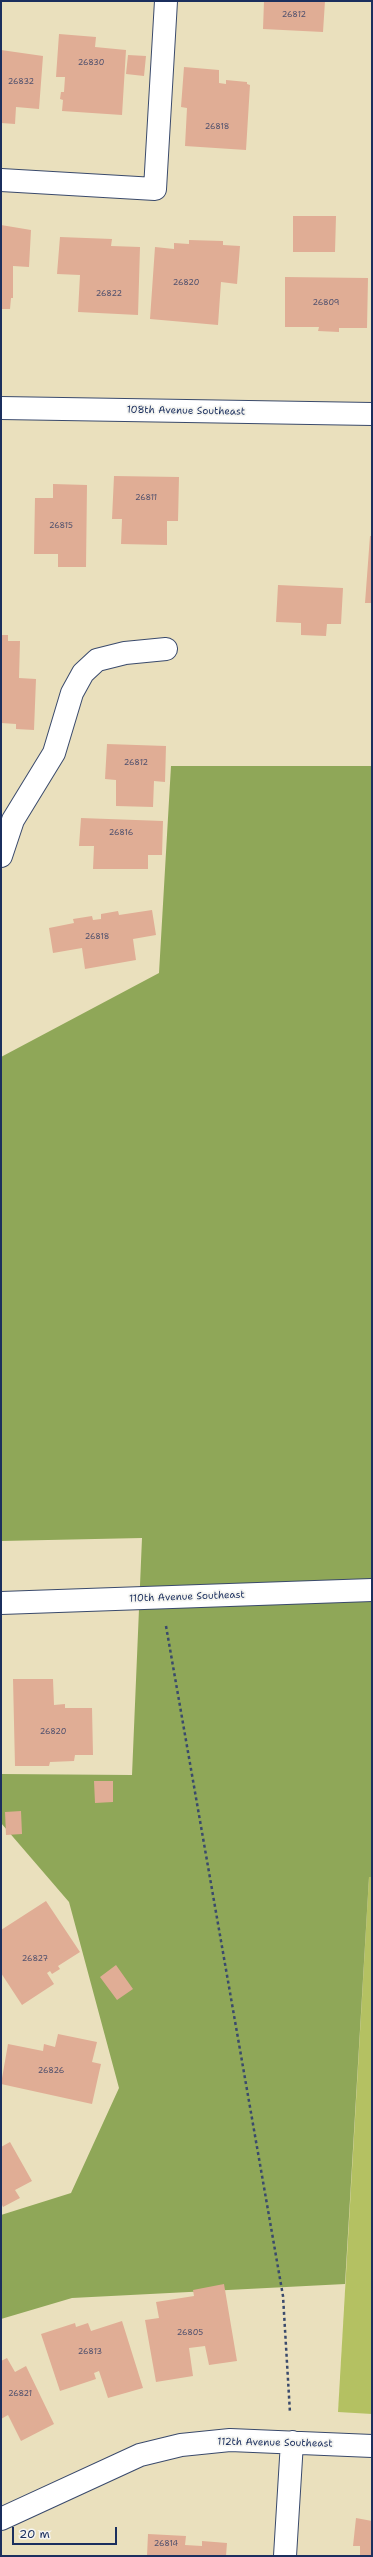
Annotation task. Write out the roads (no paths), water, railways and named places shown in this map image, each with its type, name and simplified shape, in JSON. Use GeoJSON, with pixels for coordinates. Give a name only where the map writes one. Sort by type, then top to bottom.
{"type":"FeatureCollection","features":[{"type":"Feature","properties":{"kind":"street"},"geometry":{"type":"LineString","coordinates":[[1,180],[155,189],[166,1]]}},
{"type":"Feature","properties":{"kind":"street","name":"108th Avenue Southeast"},"geometry":{"type":"LineString","coordinates":[[1,408],[372,414]]}},
{"type":"Feature","properties":{"kind":"street"},"geometry":{"type":"LineString","coordinates":[[1,856],[13,820],[54,753],[72,693],[83,673],[97,660],[125,653],[166,649]]}},
{"type":"Feature","properties":{"kind":"street","name":"110th Avenue Southeast"},"geometry":{"type":"LineString","coordinates":[[1,1603],[372,1590]]}},
{"type":"Feature","properties":{"kind":"street","name":"112th Avenue Southeast"},"geometry":{"type":"LineString","coordinates":[[1,2519],[140,2455],[181,2445],[230,2440],[372,2446]]}},
{"type":"Feature","properties":{"kind":"street"},"geometry":{"type":"LineString","coordinates":[[285,2556],[292,2442]]}}]}
